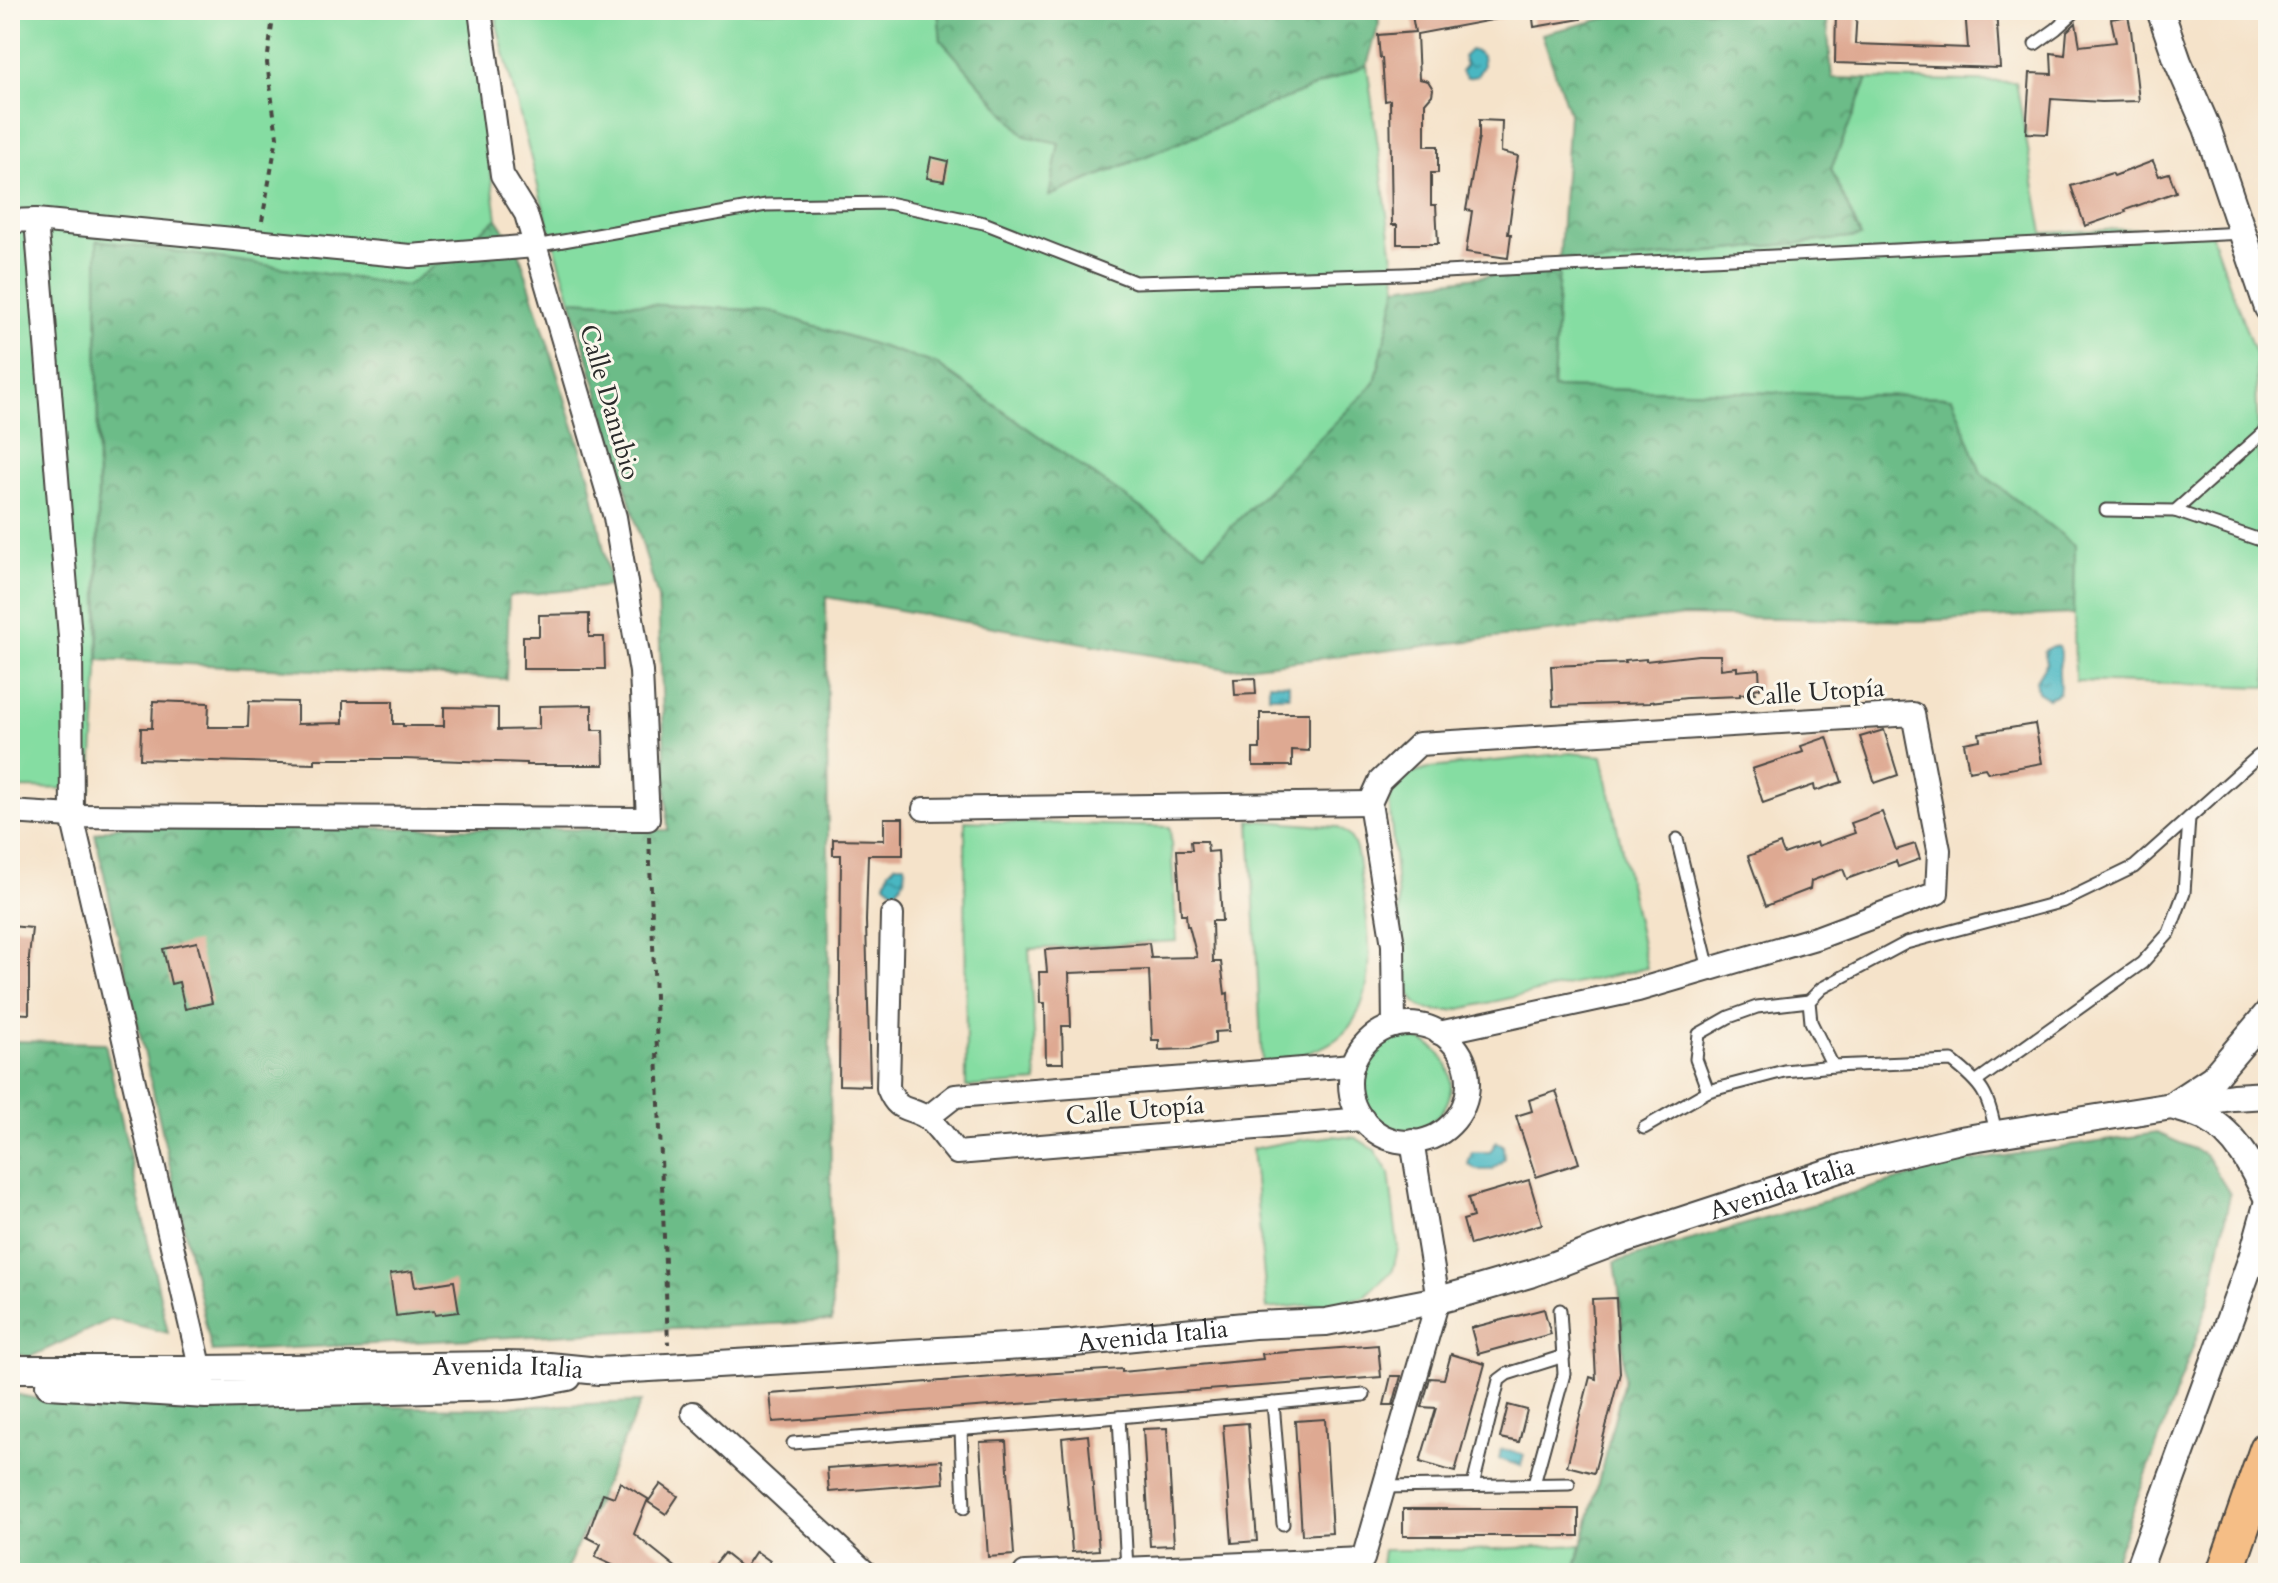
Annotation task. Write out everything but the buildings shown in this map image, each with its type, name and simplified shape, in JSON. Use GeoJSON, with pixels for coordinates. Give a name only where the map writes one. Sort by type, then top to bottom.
{"type":"FeatureCollection","features":[{"type":"Feature","properties":{"kind":"highway"},"geometry":{"type":"LineString","coordinates":[[2225,1573],[2268,1449]]}},
{"type":"Feature","properties":{"kind":"street","name":"Calle Danubio"},"geometry":{"type":"LineString","coordinates":[[480,10],[502,175],[526,214],[615,517],[641,672],[648,819]]}},
{"type":"Feature","properties":{"kind":"street"},"geometry":{"type":"LineString","coordinates":[[2160,10],[2178,62],[2207,128],[2268,308]]}},
{"type":"Feature","properties":{"kind":"street"},"geometry":{"type":"LineString","coordinates":[[36,220],[71,649],[72,816],[204,1382]]}},
{"type":"Feature","properties":{"kind":"street"},"geometry":{"type":"LineString","coordinates":[[10,221],[36,220],[410,256],[535,246]]}},
{"type":"Feature","properties":{"kind":"street","name":"Calle Utopía"},"geometry":{"type":"LineString","coordinates":[[1370,803],[1380,781],[1419,744],[1913,714],[1939,850],[1937,893],[1819,937],[1638,990],[1439,1033]]}},
{"type":"Feature","properties":{"kind":"street"},"geometry":{"type":"LineString","coordinates":[[924,809],[1370,803],[1393,945],[1394,1026]]}},
{"type":"Feature","properties":{"kind":"street"},"geometry":{"type":"LineString","coordinates":[[10,812],[72,816],[648,819]]}},
{"type":"Feature","properties":{"kind":"street","name":"Calle Utopía"},"geometry":{"type":"LineString","coordinates":[[892,915],[888,1088],[893,1100],[902,1108],[927,1118],[957,1153],[1363,1119]]}},
{"type":"Feature","properties":{"kind":"street"},"geometry":{"type":"LineString","coordinates":[[2172,1106],[2213,1078],[2268,1013]]}},
{"type":"Feature","properties":{"kind":"street"},"geometry":{"type":"LineString","coordinates":[[1422,1025],[1439,1033],[1454,1045],[1464,1063],[1468,1082],[1465,1102],[1456,1119],[1441,1132],[1423,1140],[1403,1142],[1384,1137],[1363,1119],[1350,1091],[1350,1072],[1357,1054],[1369,1039],[1394,1026],[1422,1025]]}},
{"type":"Feature","properties":{"kind":"street","name":"Calle Utopía"},"geometry":{"type":"LineString","coordinates":[[927,1118],[955,1096],[1353,1065]]}},
{"type":"Feature","properties":{"kind":"street","name":"Avenida Italia"},"geometry":{"type":"LineString","coordinates":[[204,1382],[502,1387],[599,1371],[1074,1343],[1254,1325],[1326,1322],[1438,1300],[1533,1273],[1610,1244],[1845,1167],[1960,1140],[2233,1097],[2268,1095]]}},
{"type":"Feature","properties":{"kind":"street"},"geometry":{"type":"LineString","coordinates":[[2137,1573],[2252,1258],[2268,1200],[2247,1157],[2228,1136],[2206,1118],[2172,1106]]}},
{"type":"Feature","properties":{"kind":"street"},"geometry":{"type":"LineString","coordinates":[[1025,1573],[1363,1566],[1438,1300],[1412,1141]]}},
{"type":"Feature","properties":{"kind":"street"},"geometry":{"type":"LineString","coordinates":[[10,1369],[204,1382]]}},
{"type":"Feature","properties":{"kind":"street"},"geometry":{"type":"LineString","coordinates":[[10,1376],[68,1387],[204,1382]]}},
{"type":"Feature","properties":{"kind":"street"},"geometry":{"type":"LineString","coordinates":[[693,1413],[866,1573]]}},
{"type":"Feature","properties":{"kind":"lane"},"geometry":{"type":"LineString","coordinates":[[2035,44],[2077,10]]}},
{"type":"Feature","properties":{"kind":"lane"},"geometry":{"type":"LineString","coordinates":[[535,246],[766,205],[888,203],[984,223],[1135,282],[1404,274],[2243,233]]}},
{"type":"Feature","properties":{"kind":"lane"},"geometry":{"type":"LineString","coordinates":[[2175,511],[2268,428]]}},
{"type":"Feature","properties":{"kind":"lane"},"geometry":{"type":"LineString","coordinates":[[2106,510],[2175,511],[2268,545]]}},
{"type":"Feature","properties":{"kind":"lane"},"geometry":{"type":"LineString","coordinates":[[1708,1091],[1696,1059],[1699,1034],[1729,1017],[1757,1007],[1809,1001],[1822,988],[1906,943],[2064,901],[2134,867],[2268,750]]}},
{"type":"Feature","properties":{"kind":"lane"},"geometry":{"type":"LineString","coordinates":[[1977,1081],[2142,963],[2169,933],[2184,893],[2189,818]]}},
{"type":"Feature","properties":{"kind":"lane"},"geometry":{"type":"LineString","coordinates":[[1677,839],[1709,969]]}},
{"type":"Feature","properties":{"kind":"lane"},"geometry":{"type":"LineString","coordinates":[[1809,1001],[1811,1022],[1833,1066]]}},
{"type":"Feature","properties":{"kind":"lane"},"geometry":{"type":"LineString","coordinates":[[1644,1128],[1708,1091],[1784,1071],[1952,1061],[1977,1081],[1991,1106],[1997,1134]]}},
{"type":"Feature","properties":{"kind":"lane"},"geometry":{"type":"LineString","coordinates":[[1534,1484],[1564,1374],[1560,1310]]}},
{"type":"Feature","properties":{"kind":"lane"},"geometry":{"type":"LineString","coordinates":[[1473,1485],[1499,1380],[1507,1374],[1564,1356]]}},
{"type":"Feature","properties":{"kind":"lane"},"geometry":{"type":"LineString","coordinates":[[793,1443],[1364,1395]]}},
{"type":"Feature","properties":{"kind":"lane"},"geometry":{"type":"LineString","coordinates":[[1273,1403],[1283,1524]]}},
{"type":"Feature","properties":{"kind":"lane"},"geometry":{"type":"LineString","coordinates":[[1119,1417],[1127,1569]]}},
{"type":"Feature","properties":{"kind":"lane"},"geometry":{"type":"LineString","coordinates":[[961,1430],[964,1508]]}},
{"type":"Feature","properties":{"kind":"lane"},"geometry":{"type":"LineString","coordinates":[[1384,1487],[1569,1484]]}},
{"type":"Feature","properties":{"kind":"path"},"geometry":{"type":"LineString","coordinates":[[258,242],[277,137],[267,63],[274,10]]}},
{"type":"Feature","properties":{"kind":"path"},"geometry":{"type":"LineString","coordinates":[[648,819],[669,1366]]}},
{"type":"Feature","properties":{"kind":"green space"},"geometry":{"type":"Polygon","coordinates":[[[10,10],[470,10],[497,219],[407,286],[97,241],[98,672],[91,789],[10,788],[10,10]]]}},
{"type":"Feature","properties":{"kind":"green space"},"geometry":{"type":"Polygon","coordinates":[[[496,10],[938,10],[941,40],[1059,142],[1050,196],[1367,65],[1397,287],[1375,383],[1205,554],[936,364],[768,311],[571,300],[544,210],[497,25],[496,10]]]}},
{"type":"Feature","properties":{"kind":"green space"},"geometry":{"type":"Polygon","coordinates":[[[938,10],[1378,10],[1379,24],[1367,65],[1049,196],[1059,143],[1025,136],[941,40],[938,10]]]}},
{"type":"Feature","properties":{"kind":"green space"},"geometry":{"type":"Polygon","coordinates":[[[1639,10],[1826,10],[1832,78],[1868,79],[1831,169],[1861,237],[1559,267],[1569,113],[1542,34],[1639,10]]]}},
{"type":"Feature","properties":{"kind":"green space"},"geometry":{"type":"Polygon","coordinates":[[[1868,79],[2016,82],[2043,233],[2208,225],[2255,354],[2267,687],[2075,681],[2075,546],[1981,473],[1952,397],[1553,388],[1559,267],[1861,237],[1831,169],[1868,79]]]}},
{"type":"Feature","properties":{"kind":"green space"},"geometry":{"type":"Polygon","coordinates":[[[497,219],[519,252],[590,478],[611,586],[509,596],[506,679],[99,660],[97,240],[407,286],[497,219]]]}},
{"type":"Feature","properties":{"kind":"green space"},"geometry":{"type":"Polygon","coordinates":[[[1559,267],[1553,388],[1952,397],[1981,473],[2075,545],[2074,614],[1918,621],[1684,616],[1228,669],[826,597],[832,1321],[212,1352],[95,834],[118,826],[668,830],[658,598],[571,300],[768,311],[936,364],[1205,553],[1375,383],[1397,287],[1559,267]]]}},
{"type":"Feature","properties":{"kind":"green space"},"geometry":{"type":"Polygon","coordinates":[[[1569,753],[1602,756],[1647,968],[1451,1011],[1420,1006],[1411,996],[1405,979],[1389,798],[1402,777],[1431,768],[1569,753]]]}},
{"type":"Feature","properties":{"kind":"green space"},"geometry":{"type":"Polygon","coordinates":[[[1250,820],[1337,827],[1349,836],[1358,857],[1370,952],[1362,1004],[1346,1031],[1313,1051],[1262,1064],[1250,820]]]}},
{"type":"Feature","properties":{"kind":"green space"},"geometry":{"type":"Polygon","coordinates":[[[965,821],[1170,827],[1177,941],[1029,949],[1037,1082],[966,1087],[965,821]]]}},
{"type":"Feature","properties":{"kind":"green space"},"geometry":{"type":"Polygon","coordinates":[[[1405,1038],[1423,1042],[1438,1051],[1447,1066],[1451,1084],[1447,1102],[1438,1117],[1423,1126],[1405,1130],[1387,1126],[1372,1117],[1363,1102],[1359,1084],[1363,1066],[1372,1051],[1387,1042],[1405,1038]]]}},
{"type":"Feature","properties":{"kind":"green space"},"geometry":{"type":"Polygon","coordinates":[[[10,1041],[105,1043],[168,1333],[111,1319],[30,1357],[10,1353],[10,1041]]]}},
{"type":"Feature","properties":{"kind":"green space"},"geometry":{"type":"Polygon","coordinates":[[[2157,1133],[2205,1154],[2230,1194],[2209,1303],[2110,1573],[1575,1573],[1624,1381],[1621,1304],[1615,1262],[1953,1164],[2157,1133]]]}},
{"type":"Feature","properties":{"kind":"green space"},"geometry":{"type":"Polygon","coordinates":[[[1333,1136],[1356,1138],[1375,1150],[1389,1173],[1398,1248],[1393,1270],[1364,1297],[1267,1309],[1252,1149],[1333,1136]]]}},
{"type":"Feature","properties":{"kind":"green space"},"geometry":{"type":"Polygon","coordinates":[[[10,1393],[52,1402],[478,1408],[641,1402],[565,1573],[402,1573],[257,1567],[250,1573],[10,1573],[10,1393]]]}},
{"type":"Feature","properties":{"kind":"green space"},"geometry":{"type":"Polygon","coordinates":[[[1581,1545],[1575,1573],[1380,1573],[1383,1550],[1581,1545]]]}},
{"type":"Feature","properties":{"kind":"green space"},"geometry":{"type":"Polygon","coordinates":[[[256,1567],[402,1573],[250,1573],[256,1567]]]}},
{"type":"Feature","properties":{"kind":"water"},"geometry":{"type":"Polygon","coordinates":[[[1470,50],[1482,56],[1483,66],[1477,76],[1467,78],[1461,71],[1466,65],[1463,57],[1470,50]]]}},
{"type":"Feature","properties":{"kind":"water"},"geometry":{"type":"Polygon","coordinates":[[[2052,646],[2059,647],[2060,651],[2060,688],[2059,693],[2048,698],[2038,692],[2036,680],[2047,662],[2044,651],[2052,646]]]}},
{"type":"Feature","properties":{"kind":"water"},"geometry":{"type":"Polygon","coordinates":[[[1269,683],[1289,684],[1289,696],[1269,696],[1269,683]]]}},
{"type":"Feature","properties":{"kind":"water"},"geometry":{"type":"Polygon","coordinates":[[[896,864],[905,864],[906,872],[903,882],[895,891],[885,883],[889,871],[896,864]]]}},
{"type":"Feature","properties":{"kind":"water"},"geometry":{"type":"Polygon","coordinates":[[[1496,1142],[1503,1145],[1504,1159],[1492,1170],[1476,1170],[1468,1164],[1472,1152],[1490,1152],[1496,1142]]]}},
{"type":"Feature","properties":{"kind":"water"},"geometry":{"type":"Polygon","coordinates":[[[1501,1449],[1524,1455],[1521,1466],[1499,1459],[1501,1449]]]}}]}
